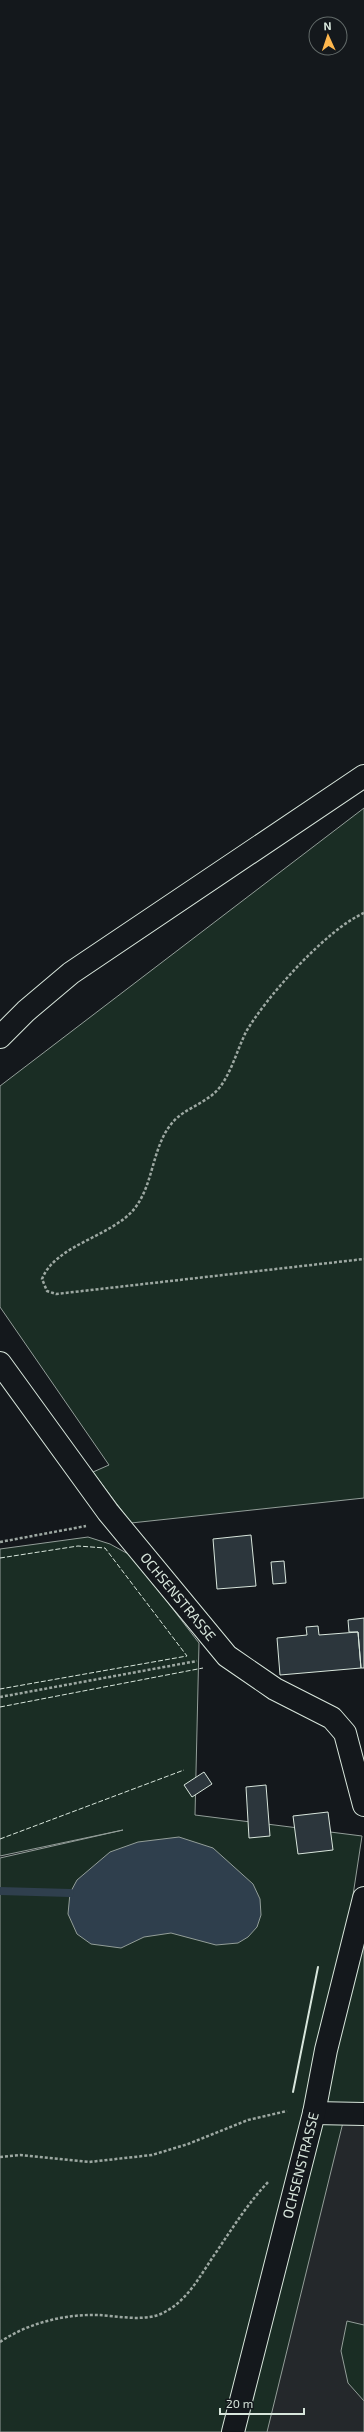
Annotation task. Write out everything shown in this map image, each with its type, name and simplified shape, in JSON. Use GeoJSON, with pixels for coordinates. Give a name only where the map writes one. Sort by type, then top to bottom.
{"type":"FeatureCollection","features":[{"type":"Feature","properties":{"kind":"lane"},"geometry":{"type":"LineString","coordinates":[[0,1037],[26,1011],[71,973],[364,776]]}},
{"type":"Feature","properties":{"kind":"lane","name":"OCHSENSTRASSE"},"geometry":{"type":"LineString","coordinates":[[0,1363],[108,1512],[227,1656],[275,1689],[332,1718],[344,1733],[364,1805]]}},
{"type":"Feature","properties":{"kind":"lane","name":"OCHSENSTRASSE"},"geometry":{"type":"LineString","coordinates":[[233,2432],[314,2113],[326,2050],[364,1902]]}},
{"type":"Feature","properties":{"kind":"lane"},"geometry":{"type":"LineString","coordinates":[[314,2113],[364,2114]]}},
{"type":"Feature","properties":{"kind":"path"},"geometry":{"type":"LineString","coordinates":[[364,913],[324,941],[261,1010],[246,1032],[220,1088],[172,1123],[162,1139],[146,1190],[134,1210],[119,1222],[68,1252],[45,1272],[42,1279],[47,1290],[56,1294],[364,1259]]}},
{"type":"Feature","properties":{"kind":"path"},"geometry":{"type":"LineString","coordinates":[[0,1542],[86,1526],[108,1512]]}},
{"type":"Feature","properties":{"kind":"path"},"geometry":{"type":"LineString","coordinates":[[0,1697],[227,1656]]}},
{"type":"Feature","properties":{"kind":"path"},"geometry":{"type":"LineString","coordinates":[[0,2157],[20,2155],[89,2162],[152,2154],[188,2144],[248,2120],[292,2110],[314,2113]]}},
{"type":"Feature","properties":{"kind":"path"},"geometry":{"type":"LineString","coordinates":[[0,2342],[36,2324],[68,2317],[98,2315],[130,2318],[158,2315],[177,2304],[191,2291],[254,2197],[275,2176]]}},
{"type":"Feature","properties":{"kind":"green space"},"geometry":{"type":"Polygon","coordinates":[[[364,808],[364,1498],[131,1523],[93,1472],[109,1465],[0,1307],[0,1086],[364,808]]]}},
{"type":"Feature","properties":{"kind":"green space"},"geometry":{"type":"Polygon","coordinates":[[[88,1537],[110,1544],[132,1556],[199,1643],[195,1815],[362,1836],[348,1928],[364,1930],[364,2432],[0,2432],[0,1858],[123,1830],[0,1856],[0,1549],[88,1537]]]}},
{"type":"Feature","properties":{"kind":"shaded area"},"geometry":{"type":"Polygon","coordinates":[[[364,2105],[364,2325],[347,2321],[341,2351],[348,2383],[364,2401],[364,2432],[267,2432],[347,2106],[364,2105]]]}},
{"type":"Feature","properties":{"kind":"water"},"geometry":{"type":"Polygon","coordinates":[[[179,1837],[213,1848],[253,1884],[260,1899],[261,1915],[257,1927],[248,1937],[238,1943],[216,1945],[171,1933],[144,1937],[121,1948],[91,1944],[77,1934],[68,1914],[70,1893],[77,1880],[110,1852],[138,1842],[179,1837]]]}},
{"type":"Feature","properties":{"kind":"building"},"geometry":{"type":"Polygon","coordinates":[[[251,1535],[256,1586],[217,1589],[213,1539],[251,1535]]]}},
{"type":"Feature","properties":{"kind":"building"},"geometry":{"type":"Polygon","coordinates":[[[284,1561],[286,1583],[273,1584],[271,1562],[284,1561]]]}},
{"type":"Feature","properties":{"kind":"building"},"geometry":{"type":"Polygon","coordinates":[[[364,1618],[364,1668],[361,1668],[358,1632],[349,1632],[348,1620],[364,1618]]]}},
{"type":"Feature","properties":{"kind":"building"},"geometry":{"type":"Polygon","coordinates":[[[318,1626],[319,1635],[358,1632],[361,1668],[280,1675],[277,1638],[307,1635],[306,1627],[318,1626]]]}},
{"type":"Feature","properties":{"kind":"building"},"geometry":{"type":"Polygon","coordinates":[[[204,1772],[212,1784],[192,1797],[184,1785],[204,1772]]]}},
{"type":"Feature","properties":{"kind":"building"},"geometry":{"type":"Polygon","coordinates":[[[266,1785],[270,1836],[249,1838],[246,1787],[266,1785]]]}},
{"type":"Feature","properties":{"kind":"building"},"geometry":{"type":"Polygon","coordinates":[[[328,1812],[333,1850],[298,1854],[293,1816],[328,1812]]]}},
{"type":"Feature","properties":{"kind":"waterway"},"geometry":{"type":"LineString","coordinates":[[0,1891],[70,1893]]}},
{"type":"Feature","properties":{"kind":"fence"},"geometry":{"type":"LineString","coordinates":[[0,1558],[78,1546],[105,1548],[187,1656],[0,1689]]}},
{"type":"Feature","properties":{"kind":"fence"},"geometry":{"type":"LineString","coordinates":[[0,1707],[203,1668]]}},
{"type":"Feature","properties":{"kind":"fence"},"geometry":{"type":"LineString","coordinates":[[0,1839],[184,1770]]}},
{"type":"Feature","properties":{"kind":"wall"},"geometry":{"type":"LineString","coordinates":[[293,2092],[318,1967]]}}]}
